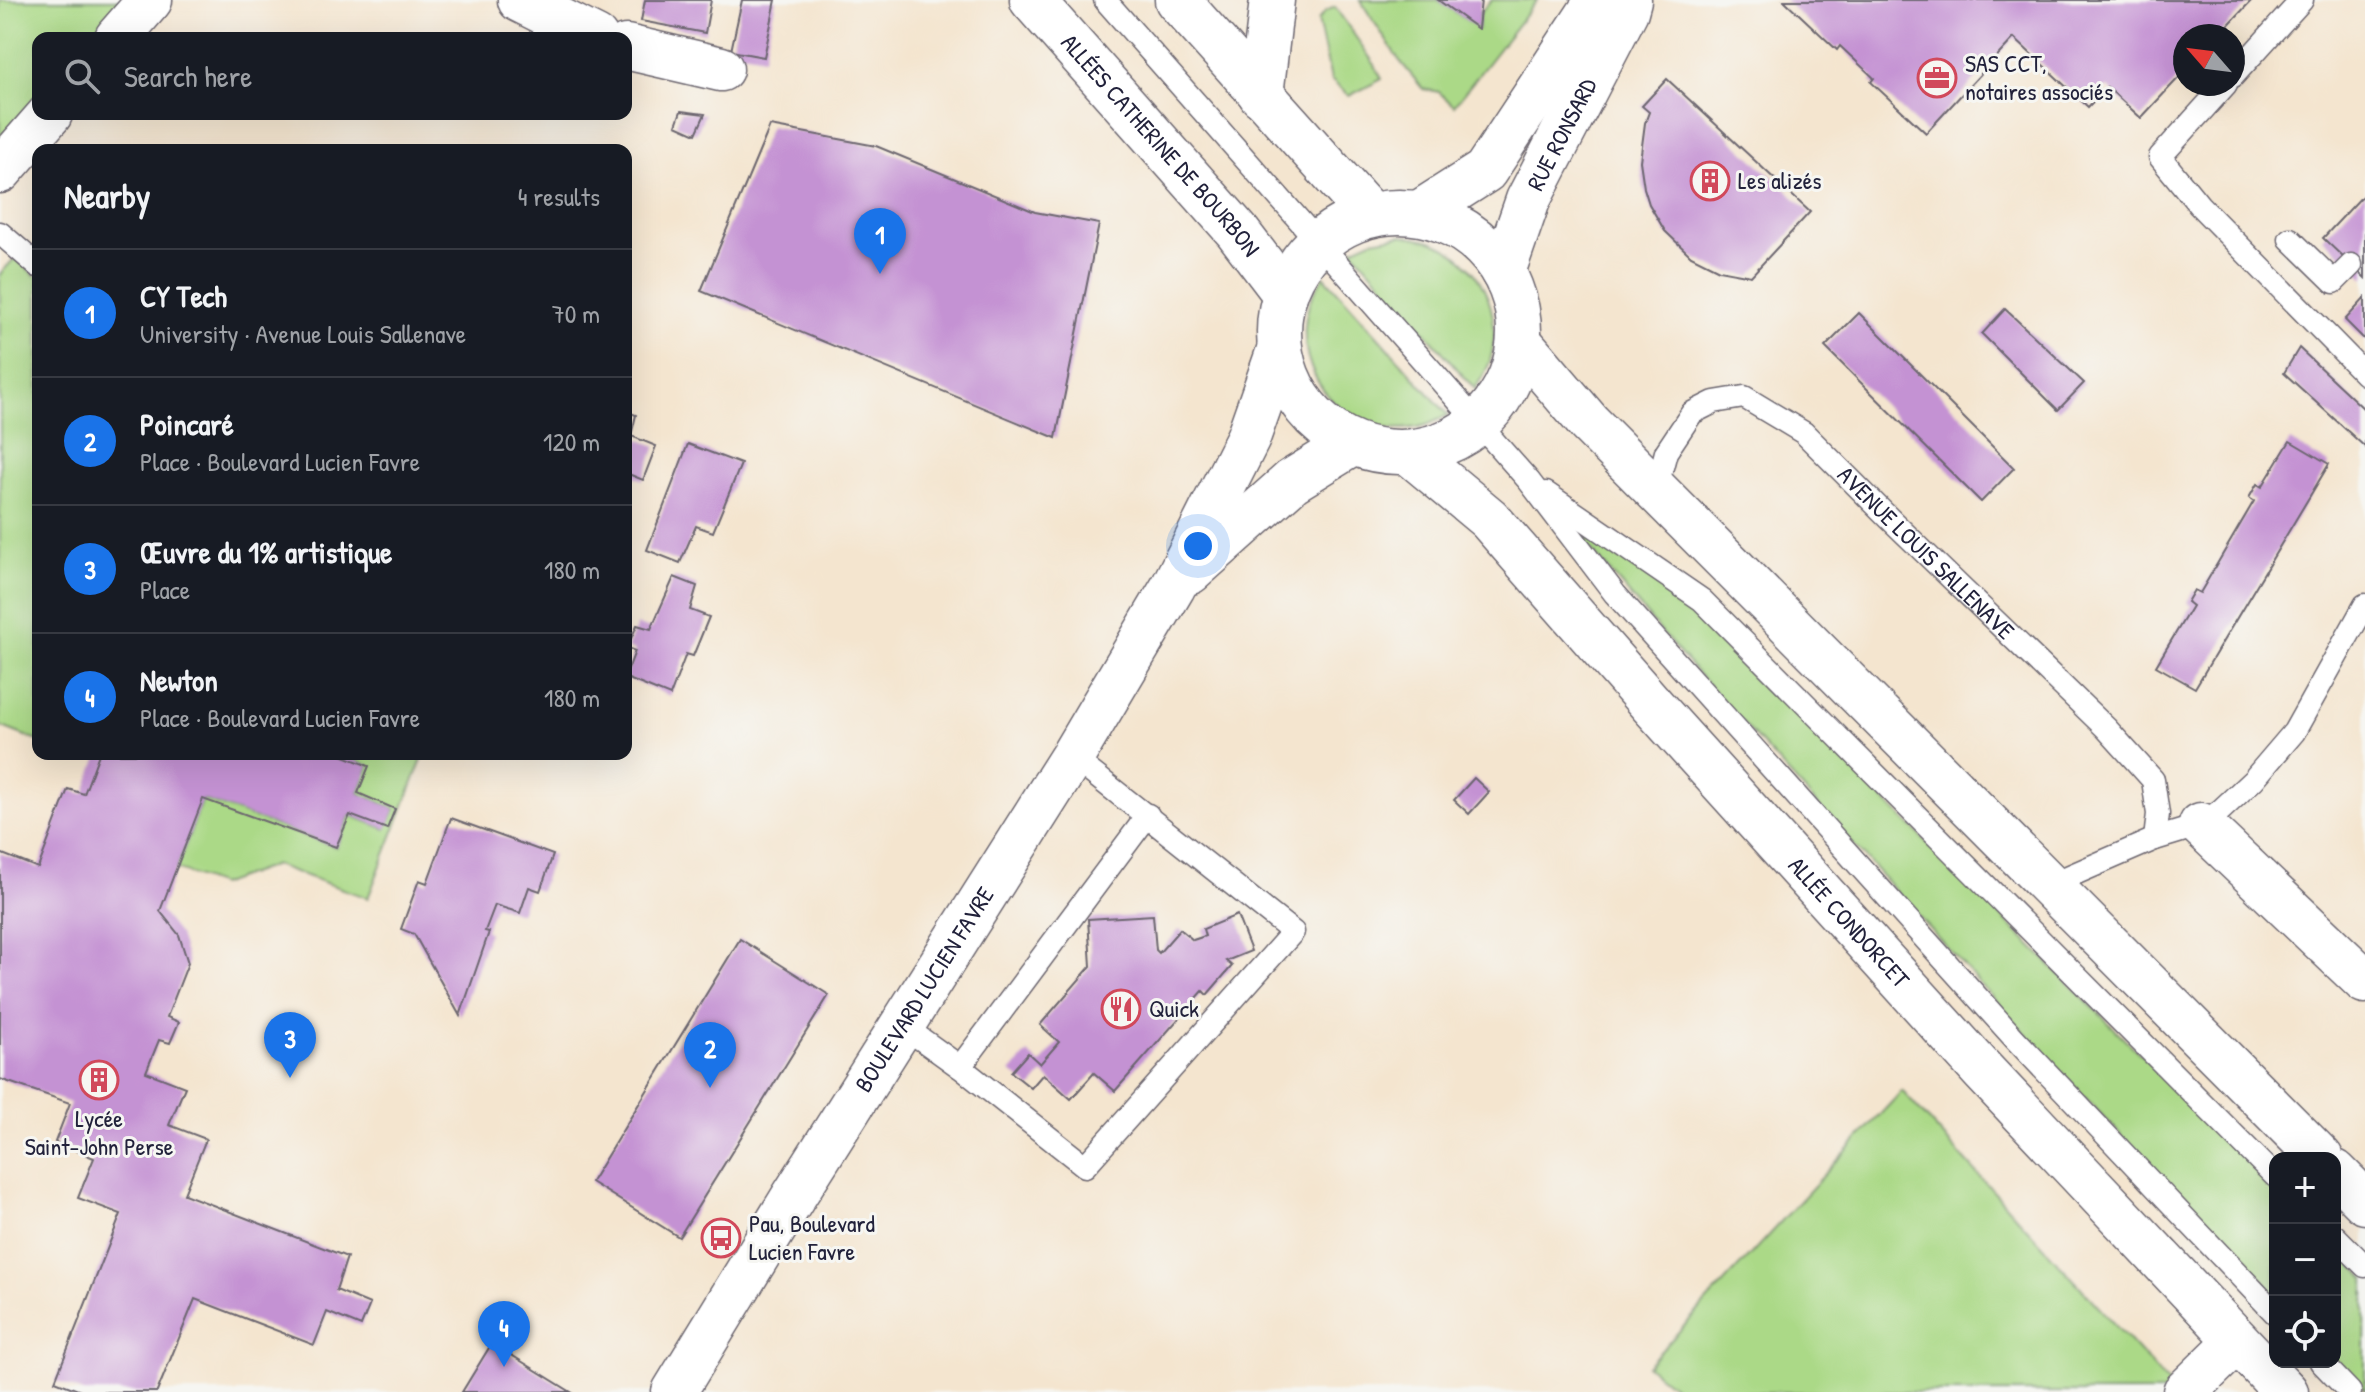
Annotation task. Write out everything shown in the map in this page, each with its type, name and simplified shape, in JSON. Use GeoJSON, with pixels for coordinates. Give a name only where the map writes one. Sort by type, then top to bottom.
{"type":"FeatureCollection","features":[{"type":"Feature","properties":{"kind":"main road"},"geometry":{"type":"LineString","coordinates":[[122,32],[150,0]]}},
{"type":"Feature","properties":{"kind":"main road","name":"ALLÉES CATHERINE DE BOURBON"},"geometry":{"type":"LineString","coordinates":[[1032,0],[1237,231],[1285,294]]}},
{"type":"Feature","properties":{"kind":"main road"},"geometry":{"type":"LineString","coordinates":[[1177,0],[1370,215]]}},
{"type":"Feature","properties":{"kind":"main road"},"geometry":{"type":"LineString","coordinates":[[1261,95],[1272,0]]}},
{"type":"Feature","properties":{"kind":"main road","name":"RUE RONSARD"},"geometry":{"type":"LineString","coordinates":[[1419,213],[1485,171],[1598,0]]}},
{"type":"Feature","properties":{"kind":"main road","name":"RUE RONSARD"},"geometry":{"type":"LineString","coordinates":[[1503,272],[1528,200],[1629,0]]}},
{"type":"Feature","properties":{"kind":"main road"},"geometry":{"type":"LineString","coordinates":[[543,5],[586,32]]}},
{"type":"Feature","properties":{"kind":"main road"},"geometry":{"type":"LineString","coordinates":[[632,48],[721,69]]}},
{"type":"Feature","properties":{"kind":"main road"},"geometry":{"type":"LineString","coordinates":[[0,171],[45,120]]}},
{"type":"Feature","properties":{"kind":"main road"},"geometry":{"type":"LineString","coordinates":[[1394,211],[1419,213],[1446,221],[1470,235],[1490,253],[1513,293],[1519,316],[1519,341],[1515,365],[1505,388],[1491,409],[1469,430],[1442,445],[1411,454],[1381,452],[1352,444],[1323,426],[1300,402],[1286,377],[1279,350],[1279,322],[1285,294],[1296,270],[1320,242],[1338,228],[1370,215],[1394,211]]}},
{"type":"Feature","properties":{"kind":"main road"},"geometry":{"type":"LineString","coordinates":[[1519,341],[1589,423],[2315,1152]]}},
{"type":"Feature","properties":{"kind":"main road","name":"BOULEVARD LUCIEN FAVRE"},"geometry":{"type":"LineString","coordinates":[[674,1392],[787,1207],[1072,757],[1173,587],[1248,438],[1279,350]]}},
{"type":"Feature","properties":{"kind":"main road","name":"BOULEVARD LUCIEN FAVRE"},"geometry":{"type":"LineString","coordinates":[[1173,587],[1292,481],[1352,444]]}},
{"type":"Feature","properties":{"kind":"main road","name":"ALLÉE CONDORCET"},"geometry":{"type":"LineString","coordinates":[[1411,454],[1489,519],[1651,704],[1983,1071],[2286,1392]]}},
{"type":"Feature","properties":{"kind":"main road"},"geometry":{"type":"LineString","coordinates":[[2201,825],[2365,981]]}},
{"type":"Feature","properties":{"kind":"main road"},"geometry":{"type":"LineString","coordinates":[[2341,1178],[2365,1202]]}},
{"type":"Feature","properties":{"kind":"main road"},"geometry":{"type":"LineString","coordinates":[[2185,1392],[2237,1341]]}},
{"type":"Feature","properties":{"kind":"lane"},"geometry":{"type":"LineString","coordinates":[[1105,0],[1529,481],[1615,594],[2015,1039],[2269,1307]]}},
{"type":"Feature","properties":{"kind":"lane"},"geometry":{"type":"LineString","coordinates":[[2245,63],[2302,0]]}},
{"type":"Feature","properties":{"kind":"lane"},"geometry":{"type":"LineString","coordinates":[[2215,96],[2160,157],[2199,205],[2365,374]]}},
{"type":"Feature","properties":{"kind":"lane"},"geometry":{"type":"LineString","coordinates":[[0,233],[32,261]]}},
{"type":"Feature","properties":{"kind":"lane"},"geometry":{"type":"LineString","coordinates":[[2290,239],[2334,282],[2351,265]]}},
{"type":"Feature","properties":{"kind":"lane","name":"AVENUE LOUIS SALLENAVE"},"geometry":{"type":"LineString","coordinates":[[1656,490],[1666,452],[1692,413],[1714,402],[1744,397],[1804,433],[2106,728],[2153,780],[2158,814],[2155,839]]}},
{"type":"Feature","properties":{"kind":"lane"},"geometry":{"type":"LineString","coordinates":[[1529,481],[1702,600],[2269,1170]]}},
{"type":"Feature","properties":{"kind":"lane"},"geometry":{"type":"LineString","coordinates":[[2049,885],[2155,839],[2201,825],[2253,780],[2294,732],[2365,605]]}},
{"type":"Feature","properties":{"kind":"lane"},"geometry":{"type":"LineString","coordinates":[[903,1026],[1085,1166],[1293,932],[1072,757]]}},
{"type":"Feature","properties":{"kind":"lane"},"geometry":{"type":"LineString","coordinates":[[960,1067],[1148,815]]}},
{"type":"Feature","properties":{"kind":"lane"},"geometry":{"type":"LineString","coordinates":[[2341,1242],[2365,1266]]}},
{"type":"Feature","properties":{"kind":"lane"},"geometry":{"type":"LineString","coordinates":[[2327,1368],[2350,1392]]}},
{"type":"Feature","properties":{"kind":"green space"},"geometry":{"type":"Polygon","coordinates":[[[0,0],[134,0],[106,32],[32,32],[32,117],[0,154],[0,0]]]}},
{"type":"Feature","properties":{"kind":"green space"},"geometry":{"type":"Polygon","coordinates":[[[1360,0],[1438,0],[1478,28],[1480,13],[1492,0],[1537,0],[1454,106],[1439,92],[1423,89],[1399,60],[1360,0]]]}},
{"type":"Feature","properties":{"kind":"green space"},"geometry":{"type":"Polygon","coordinates":[[[1335,7],[1382,79],[1349,96],[1331,80],[1318,20],[1335,7]]]}},
{"type":"Feature","properties":{"kind":"green space"},"geometry":{"type":"Polygon","coordinates":[[[1402,235],[1450,250],[1464,261],[1484,290],[1494,324],[1493,343],[1489,365],[1475,389],[1352,249],[1372,240],[1402,235]]]}},
{"type":"Feature","properties":{"kind":"green space"},"geometry":{"type":"Polygon","coordinates":[[[15,258],[32,273],[32,739],[0,726],[0,274],[15,258]]]}},
{"type":"Feature","properties":{"kind":"green space"},"geometry":{"type":"Polygon","coordinates":[[[1324,276],[1448,415],[1426,425],[1399,429],[1373,425],[1351,415],[1332,400],[1317,380],[1308,357],[1305,331],[1309,304],[1324,276]]]}},
{"type":"Feature","properties":{"kind":"green space"},"geometry":{"type":"Polygon","coordinates":[[[1551,503],[1681,598],[2269,1182],[2269,1290],[2051,1062],[1681,655],[1551,503]]]}},
{"type":"Feature","properties":{"kind":"green space"},"geometry":{"type":"Polygon","coordinates":[[[354,760],[422,760],[368,898],[275,865],[220,885],[176,869],[203,799],[336,847],[350,815],[386,829],[395,809],[358,793],[369,766],[354,760]]]}},
{"type":"Feature","properties":{"kind":"green space"},"geometry":{"type":"Polygon","coordinates":[[[1902,1091],[2176,1392],[1680,1392],[1647,1366],[1902,1091]]]}},
{"type":"Feature","properties":{"kind":"green space"},"geometry":{"type":"Polygon","coordinates":[[[2341,1254],[2365,1278],[2365,1390],[2341,1365],[2341,1254]]]}},
{"type":"Feature","properties":{"kind":"building"},"geometry":{"type":"Polygon","coordinates":[[[645,0],[711,0],[705,33],[641,21],[645,0]]]}},
{"type":"Feature","properties":{"kind":"building"},"geometry":{"type":"Polygon","coordinates":[[[742,0],[776,0],[764,57],[731,51],[742,0]]]}},
{"type":"Feature","properties":{"kind":"building"},"geometry":{"type":"Polygon","coordinates":[[[1438,0],[1481,0],[1478,29],[1438,0]]]}},
{"type":"Feature","properties":{"kind":"building"},"geometry":{"type":"Polygon","coordinates":[[[1784,0],[2252,0],[2229,24],[2173,24],[2173,84],[2141,118],[2107,87],[2088,107],[2014,38],[1926,133],[1871,82],[1874,78],[1840,46],[1837,50],[1784,0]]]}},
{"type":"Feature","properties":{"kind":"building","name":"Les alizés"},"geometry":{"type":"Polygon","coordinates":[[[1667,79],[1810,212],[1751,276],[1719,270],[1691,256],[1665,231],[1649,204],[1640,161],[1649,112],[1642,106],[1667,79]]]}},
{"type":"Feature","properties":{"kind":"building"},"geometry":{"type":"Polygon","coordinates":[[[681,111],[705,114],[696,134],[676,125],[681,111]]]}},
{"type":"Feature","properties":{"kind":"building"},"geometry":{"type":"Polygon","coordinates":[[[770,126],[876,146],[1035,212],[1099,224],[1056,438],[701,291],[770,126]]]}},
{"type":"Feature","properties":{"kind":"building"},"geometry":{"type":"Polygon","coordinates":[[[2365,193],[2365,278],[2323,238],[2365,193]]]}},
{"type":"Feature","properties":{"kind":"building"},"geometry":{"type":"Polygon","coordinates":[[[2365,298],[2365,340],[2345,320],[2365,298]]]}},
{"type":"Feature","properties":{"kind":"building"},"geometry":{"type":"Polygon","coordinates":[[[2005,309],[2084,383],[2058,410],[1982,334],[2005,309]]]}},
{"type":"Feature","properties":{"kind":"building"},"geometry":{"type":"Polygon","coordinates":[[[1859,313],[2014,468],[1981,502],[1825,347],[1859,313]]]}},
{"type":"Feature","properties":{"kind":"building"},"geometry":{"type":"Polygon","coordinates":[[[2299,348],[2365,410],[2365,447],[2284,373],[2299,348]]]}},
{"type":"Feature","properties":{"kind":"building"},"geometry":{"type":"Polygon","coordinates":[[[632,436],[656,446],[643,480],[632,475],[632,436]]]}},
{"type":"Feature","properties":{"kind":"building"},"geometry":{"type":"Polygon","coordinates":[[[2290,441],[2329,464],[2195,688],[2156,666],[2192,606],[2187,602],[2194,590],[2200,593],[2254,501],[2249,498],[2257,484],[2262,487],[2290,441]]]}},
{"type":"Feature","properties":{"kind":"building"},"geometry":{"type":"Polygon","coordinates":[[[688,444],[741,464],[713,532],[696,526],[680,563],[647,550],[688,444]]]}},
{"type":"Feature","properties":{"kind":"building"},"geometry":{"type":"Polygon","coordinates":[[[674,577],[697,586],[690,610],[709,617],[693,656],[686,654],[670,696],[632,680],[635,651],[632,650],[632,636],[637,625],[651,629],[674,577]]]}},
{"type":"Feature","properties":{"kind":"building","name":"Lycée Saint-John Perse"},"geometry":{"type":"Polygon","coordinates":[[[97,760],[354,760],[369,766],[358,793],[395,809],[387,829],[350,815],[336,847],[203,799],[160,911],[179,935],[188,963],[167,1017],[179,1022],[170,1043],[159,1040],[146,1072],[185,1087],[169,1125],[206,1139],[184,1194],[347,1257],[336,1290],[370,1304],[361,1326],[327,1312],[314,1345],[195,1299],[157,1392],[83,1392],[55,1381],[121,1214],[78,1198],[94,1158],[55,1142],[70,1103],[0,1079],[0,853],[38,868],[68,789],[84,794],[97,760]]]}},
{"type":"Feature","properties":{"kind":"building"},"geometry":{"type":"Polygon","coordinates":[[[1474,778],[1489,792],[1469,814],[1454,800],[1474,778]]]}},
{"type":"Feature","properties":{"kind":"building"},"geometry":{"type":"Polygon","coordinates":[[[451,818],[553,855],[540,891],[529,887],[520,913],[495,905],[460,1016],[414,934],[401,929],[419,880],[427,883],[451,818]]]}},
{"type":"Feature","properties":{"kind":"building","name":"Quick"},"geometry":{"type":"Polygon","coordinates":[[[1153,915],[1156,950],[1159,953],[1180,929],[1193,940],[1205,936],[1203,929],[1237,915],[1251,951],[1226,961],[1232,966],[1207,995],[1203,991],[1115,1091],[1094,1073],[1071,1099],[1043,1074],[1031,1088],[1011,1072],[1028,1053],[1040,1064],[1059,1042],[1040,1025],[1091,966],[1088,919],[1153,915]]]}},
{"type":"Feature","properties":{"kind":"building"},"geometry":{"type":"Polygon","coordinates":[[[740,939],[829,995],[679,1237],[591,1182],[740,939]]]}},
{"type":"Feature","properties":{"kind":"building"},"geometry":{"type":"Polygon","coordinates":[[[492,1343],[571,1392],[462,1392],[492,1343]]]}},
{"type":"Feature","properties":{"kind":"place","name":"SAS CCT, notaires associés"},"geometry":{"type":"Point","coordinates":[1937,78]}},
{"type":"Feature","properties":{"kind":"place","name":"Les alizés"},"geometry":{"type":"Point","coordinates":[1710,181]}},
{"type":"Feature","properties":{"kind":"place","name":"CY Tech"},"geometry":{"type":"Point","coordinates":[880,274]}},
{"type":"Feature","properties":{"kind":"place","name":"Quick"},"geometry":{"type":"Point","coordinates":[1121,1009]}},
{"type":"Feature","properties":{"kind":"place","name":"Œuvre du 1% artistique"},"geometry":{"type":"Point","coordinates":[290,1078]}},
{"type":"Feature","properties":{"kind":"place","name":"Lycée Saint-John Perse"},"geometry":{"type":"Point","coordinates":[99,1080]}},
{"type":"Feature","properties":{"kind":"place","name":"Poincaré"},"geometry":{"type":"Point","coordinates":[710,1088]}},
{"type":"Feature","properties":{"kind":"place","name":"Pau, Boulevard Lucien Favre"},"geometry":{"type":"Point","coordinates":[721,1238]}},
{"type":"Feature","properties":{"kind":"place","name":"Newton"},"geometry":{"type":"Point","coordinates":[504,1367]}}]}
